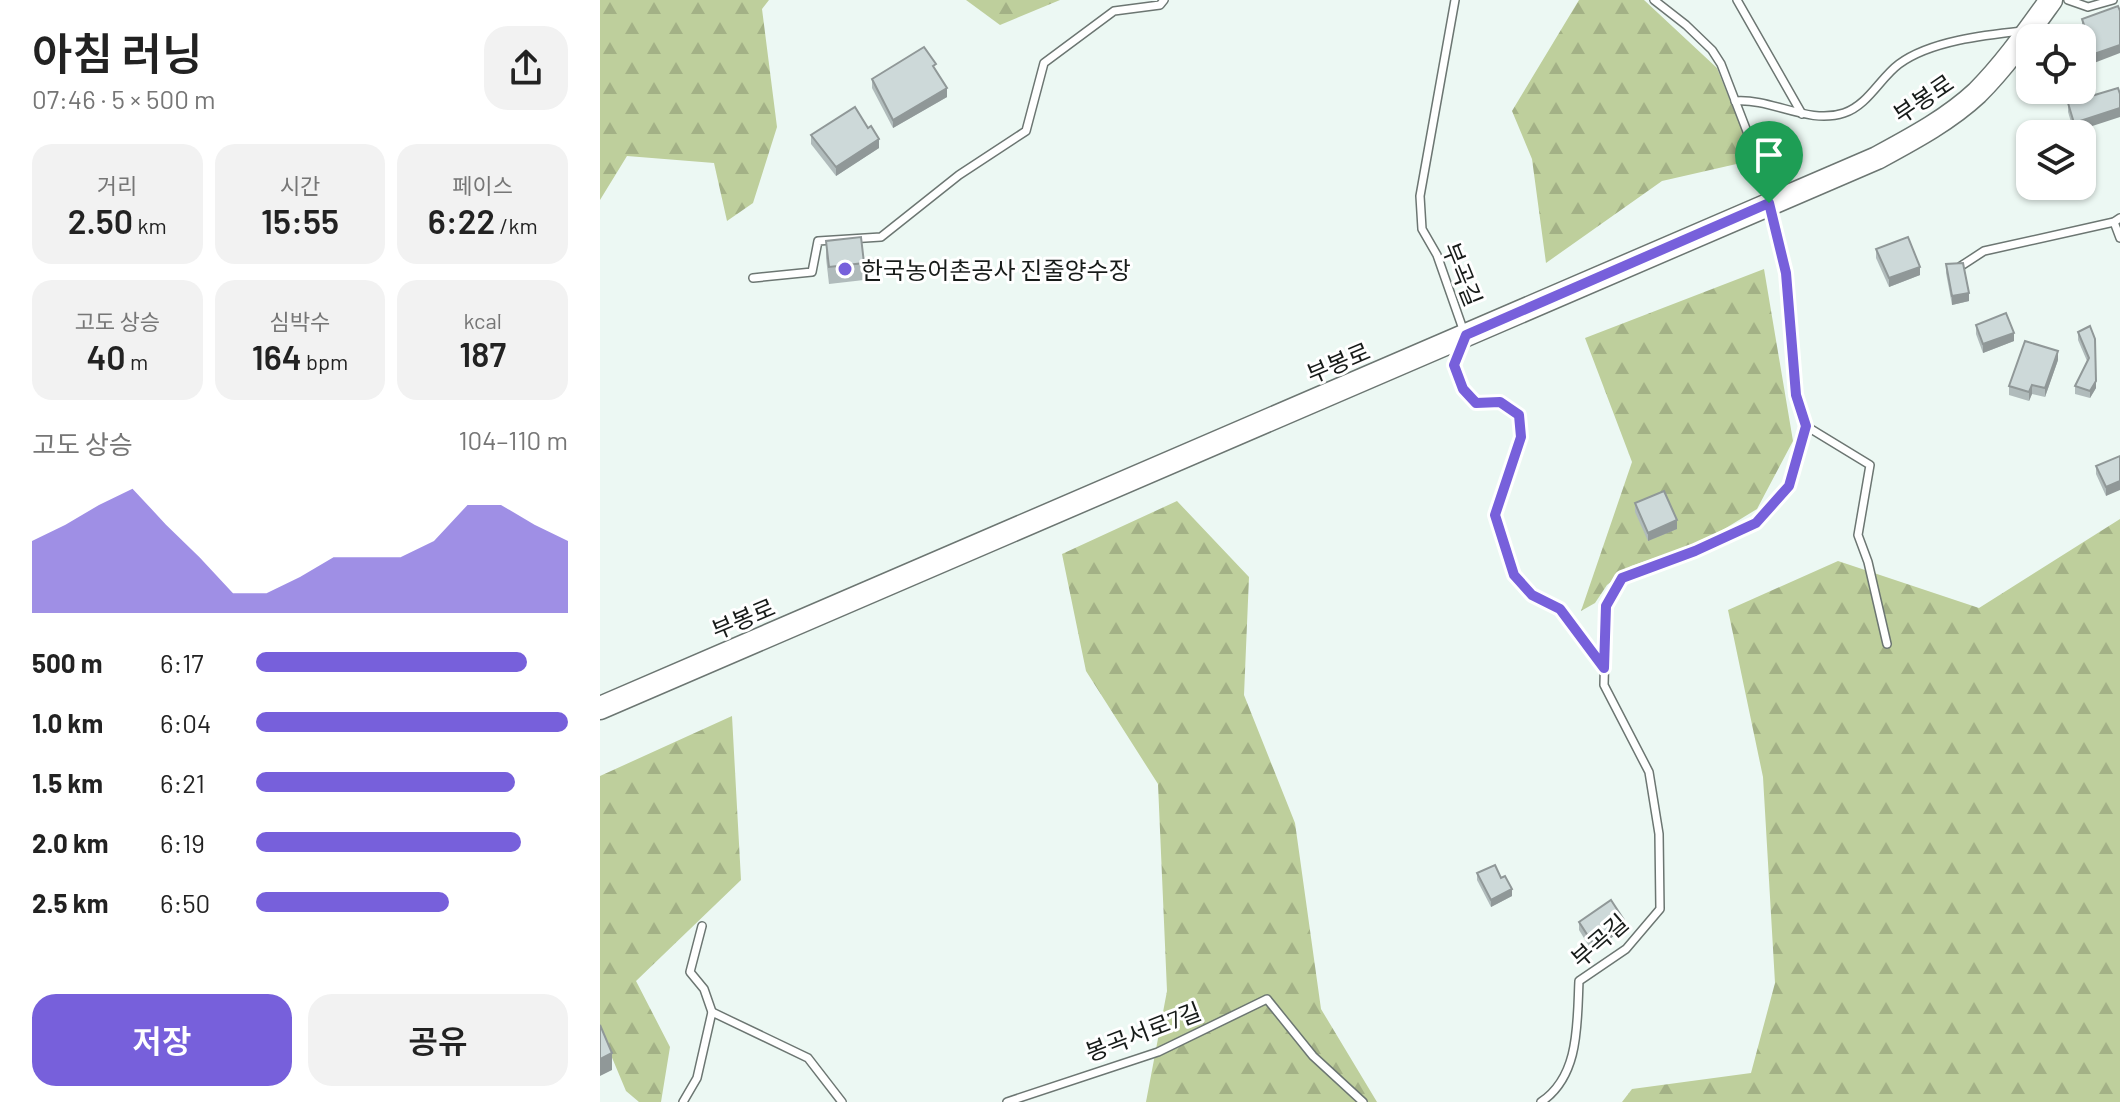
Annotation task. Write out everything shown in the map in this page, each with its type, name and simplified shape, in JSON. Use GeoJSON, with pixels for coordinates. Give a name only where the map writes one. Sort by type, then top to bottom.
{"type":"FeatureCollection","features":[{"type":"Feature","properties":{"kind":"street","name":"부봉로"},"geometry":{"type":"LineString","coordinates":[[2033,24],[2051,0]]}},
{"type":"Feature","properties":{"kind":"street","name":"부봉로"},"geometry":{"type":"LineString","coordinates":[[600,708],[1877,158],[1920,135],[1975,95],[2016,46]]}},
{"type":"Feature","properties":{"kind":"lane"},"geometry":{"type":"LineString","coordinates":[[753,278],[812,272],[818,241],[881,237],[959,175],[1026,131],[1044,63],[1114,11],[1160,5],[1164,0]]}},
{"type":"Feature","properties":{"kind":"lane","name":"부곡길"},"geometry":{"type":"LineString","coordinates":[[1455,0],[1420,196],[1422,229],[1437,255],[1466,335],[1454,365],[1463,389],[1476,403],[1500,402],[1519,415],[1521,437],[1495,515],[1514,575],[1532,595],[1560,609],[1604,668]]}},
{"type":"Feature","properties":{"kind":"lane"},"geometry":{"type":"LineString","coordinates":[[1654,0],[1712,50],[1721,64],[1735,101],[1769,203],[1786,273],[1796,395],[1806,426],[1870,465],[1858,535],[1868,562],[1887,644]]}},
{"type":"Feature","properties":{"kind":"lane"},"geometry":{"type":"LineString","coordinates":[[1737,0],[1802,114]]}},
{"type":"Feature","properties":{"kind":"lane"},"geometry":{"type":"LineString","coordinates":[[2068,0],[2083,7],[2113,0]]}},
{"type":"Feature","properties":{"kind":"lane"},"geometry":{"type":"LineString","coordinates":[[1735,101],[1764,103],[1802,114],[1835,115],[1851,110],[1891,70],[1921,52],[1984,35],[2016,31]]}},
{"type":"Feature","properties":{"kind":"lane"},"geometry":{"type":"LineString","coordinates":[[1961,266],[1984,251],[2117,220],[2120,238]]}},
{"type":"Feature","properties":{"kind":"lane","name":"부곡길"},"geometry":{"type":"LineString","coordinates":[[1541,1102],[1556,1092],[1576,1047],[1579,981],[1626,949],[1660,909],[1659,834],[1649,772],[1604,685],[1606,606],[1622,578],[1695,551],[1756,523],[1789,486],[1806,426]]}},
{"type":"Feature","properties":{"kind":"lane"},"geometry":{"type":"LineString","coordinates":[[683,1102],[697,1078],[712,1012],[704,989],[690,972],[702,926]]}},
{"type":"Feature","properties":{"kind":"lane","name":"봉곡서로7길"},"geometry":{"type":"LineString","coordinates":[[1007,1102],[1158,1052],[1267,999],[1313,1056],[1363,1102]]}},
{"type":"Feature","properties":{"kind":"lane"},"geometry":{"type":"LineString","coordinates":[[712,1012],[808,1058],[842,1102]]}},
{"type":"Feature","properties":{"kind":"green space"},"geometry":{"type":"Polygon","coordinates":[[[600,0],[769,0],[762,9],[777,127],[753,203],[727,221],[714,163],[627,156],[600,200],[600,0]]]}},
{"type":"Feature","properties":{"kind":"green space"},"geometry":{"type":"Polygon","coordinates":[[[966,0],[1060,0],[1000,25],[966,0]]]}},
{"type":"Feature","properties":{"kind":"green space"},"geometry":{"type":"Polygon","coordinates":[[[1579,0],[1644,0],[1717,68],[1754,160],[1662,181],[1546,263],[1532,159],[1512,111],[1579,0]]]}},
{"type":"Feature","properties":{"kind":"green space"},"geometry":{"type":"Polygon","coordinates":[[[1764,269],[1793,441],[1757,509],[1703,542],[1631,566],[1607,585],[1595,603],[1581,611],[1632,462],[1585,338],[1764,269]]]}},
{"type":"Feature","properties":{"kind":"green space"},"geometry":{"type":"Polygon","coordinates":[[[1177,501],[1249,577],[1244,695],[1295,823],[1321,1009],[1377,1102],[1146,1102],[1167,991],[1158,784],[1086,671],[1062,554],[1177,501]]]}},
{"type":"Feature","properties":{"kind":"green space"},"geometry":{"type":"Polygon","coordinates":[[[2120,519],[2120,1102],[1622,1102],[1632,1089],[1751,1073],[1775,983],[1763,777],[1728,610],[1838,561],[1979,608],[2120,519]]]}},
{"type":"Feature","properties":{"kind":"green space"},"geometry":{"type":"Polygon","coordinates":[[[732,716],[741,880],[636,981],[670,1047],[661,1102],[639,1102],[626,1091],[600,1029],[600,776],[732,716]]]}},
{"type":"Feature","properties":{"kind":"building"},"geometry":{"type":"Polygon","coordinates":[[[2118,6],[2120,45],[2096,53],[2096,24],[2084,24],[2082,19],[2118,6]]]}},
{"type":"Feature","properties":{"kind":"building"},"geometry":{"type":"Polygon","coordinates":[[[924,47],[947,88],[893,120],[872,79],[924,47]]]}},
{"type":"Feature","properties":{"kind":"building"},"geometry":{"type":"Polygon","coordinates":[[[2118,88],[2120,108],[2083,120],[2073,120],[2068,104],[2096,104],[2096,95],[2118,88]]]}},
{"type":"Feature","properties":{"kind":"building"},"geometry":{"type":"Polygon","coordinates":[[[855,107],[879,139],[836,167],[811,135],[855,107]]]}},
{"type":"Feature","properties":{"kind":"building"},"geometry":{"type":"Polygon","coordinates":[[[861,237],[864,263],[829,267],[826,241],[861,237]]]}},
{"type":"Feature","properties":{"kind":"building"},"geometry":{"type":"Polygon","coordinates":[[[1908,237],[1920,267],[1889,278],[1876,249],[1908,237]]]}},
{"type":"Feature","properties":{"kind":"building"},"geometry":{"type":"Polygon","coordinates":[[[1963,263],[1969,293],[1952,296],[1946,264],[1963,263]]]}},
{"type":"Feature","properties":{"kind":"building"},"geometry":{"type":"Polygon","coordinates":[[[2006,313],[2014,333],[1983,344],[1976,325],[2006,313]]]}},
{"type":"Feature","properties":{"kind":"building"},"geometry":{"type":"Polygon","coordinates":[[[2090,326],[2095,339],[2096,381],[2090,391],[2075,386],[2089,358],[2078,332],[2090,326]]]}},
{"type":"Feature","properties":{"kind":"building"},"geometry":{"type":"Polygon","coordinates":[[[2025,341],[2058,351],[2045,388],[2032,385],[2029,392],[2009,386],[2025,341]]]}},
{"type":"Feature","properties":{"kind":"building"},"geometry":{"type":"Polygon","coordinates":[[[2120,456],[2120,481],[2106,487],[2096,466],[2120,456]]]}},
{"type":"Feature","properties":{"kind":"building"},"geometry":{"type":"Polygon","coordinates":[[[1664,491],[1677,520],[1648,533],[1635,503],[1664,491]]]}},
{"type":"Feature","properties":{"kind":"building"},"geometry":{"type":"Polygon","coordinates":[[[1495,865],[1501,878],[1505,876],[1512,889],[1491,900],[1477,873],[1495,865]]]}},
{"type":"Feature","properties":{"kind":"building"},"geometry":{"type":"Polygon","coordinates":[[[1611,900],[1624,920],[1592,942],[1579,922],[1611,900]]]}},
{"type":"Feature","properties":{"kind":"building"},"geometry":{"type":"Polygon","coordinates":[[[600,1025],[612,1053],[600,1059],[600,1025]]]}},
{"type":"Feature","properties":{"kind":"place","name":"한국농어촌공사 진줄양수장"},"geometry":{"type":"Point","coordinates":[845,269]}},
{"type":"Feature","properties":{"kind":"route"},"geometry":{"type":"LineString","coordinates":[[1769,203],[1786,273],[1796,395],[1806,426],[1789,486],[1756,523],[1695,551],[1622,578],[1606,606],[1604,668],[1560,609],[1532,595],[1514,575],[1495,515],[1521,437],[1519,415],[1500,402],[1476,403],[1463,389],[1454,365],[1466,335],[1769,203]]}}]}
